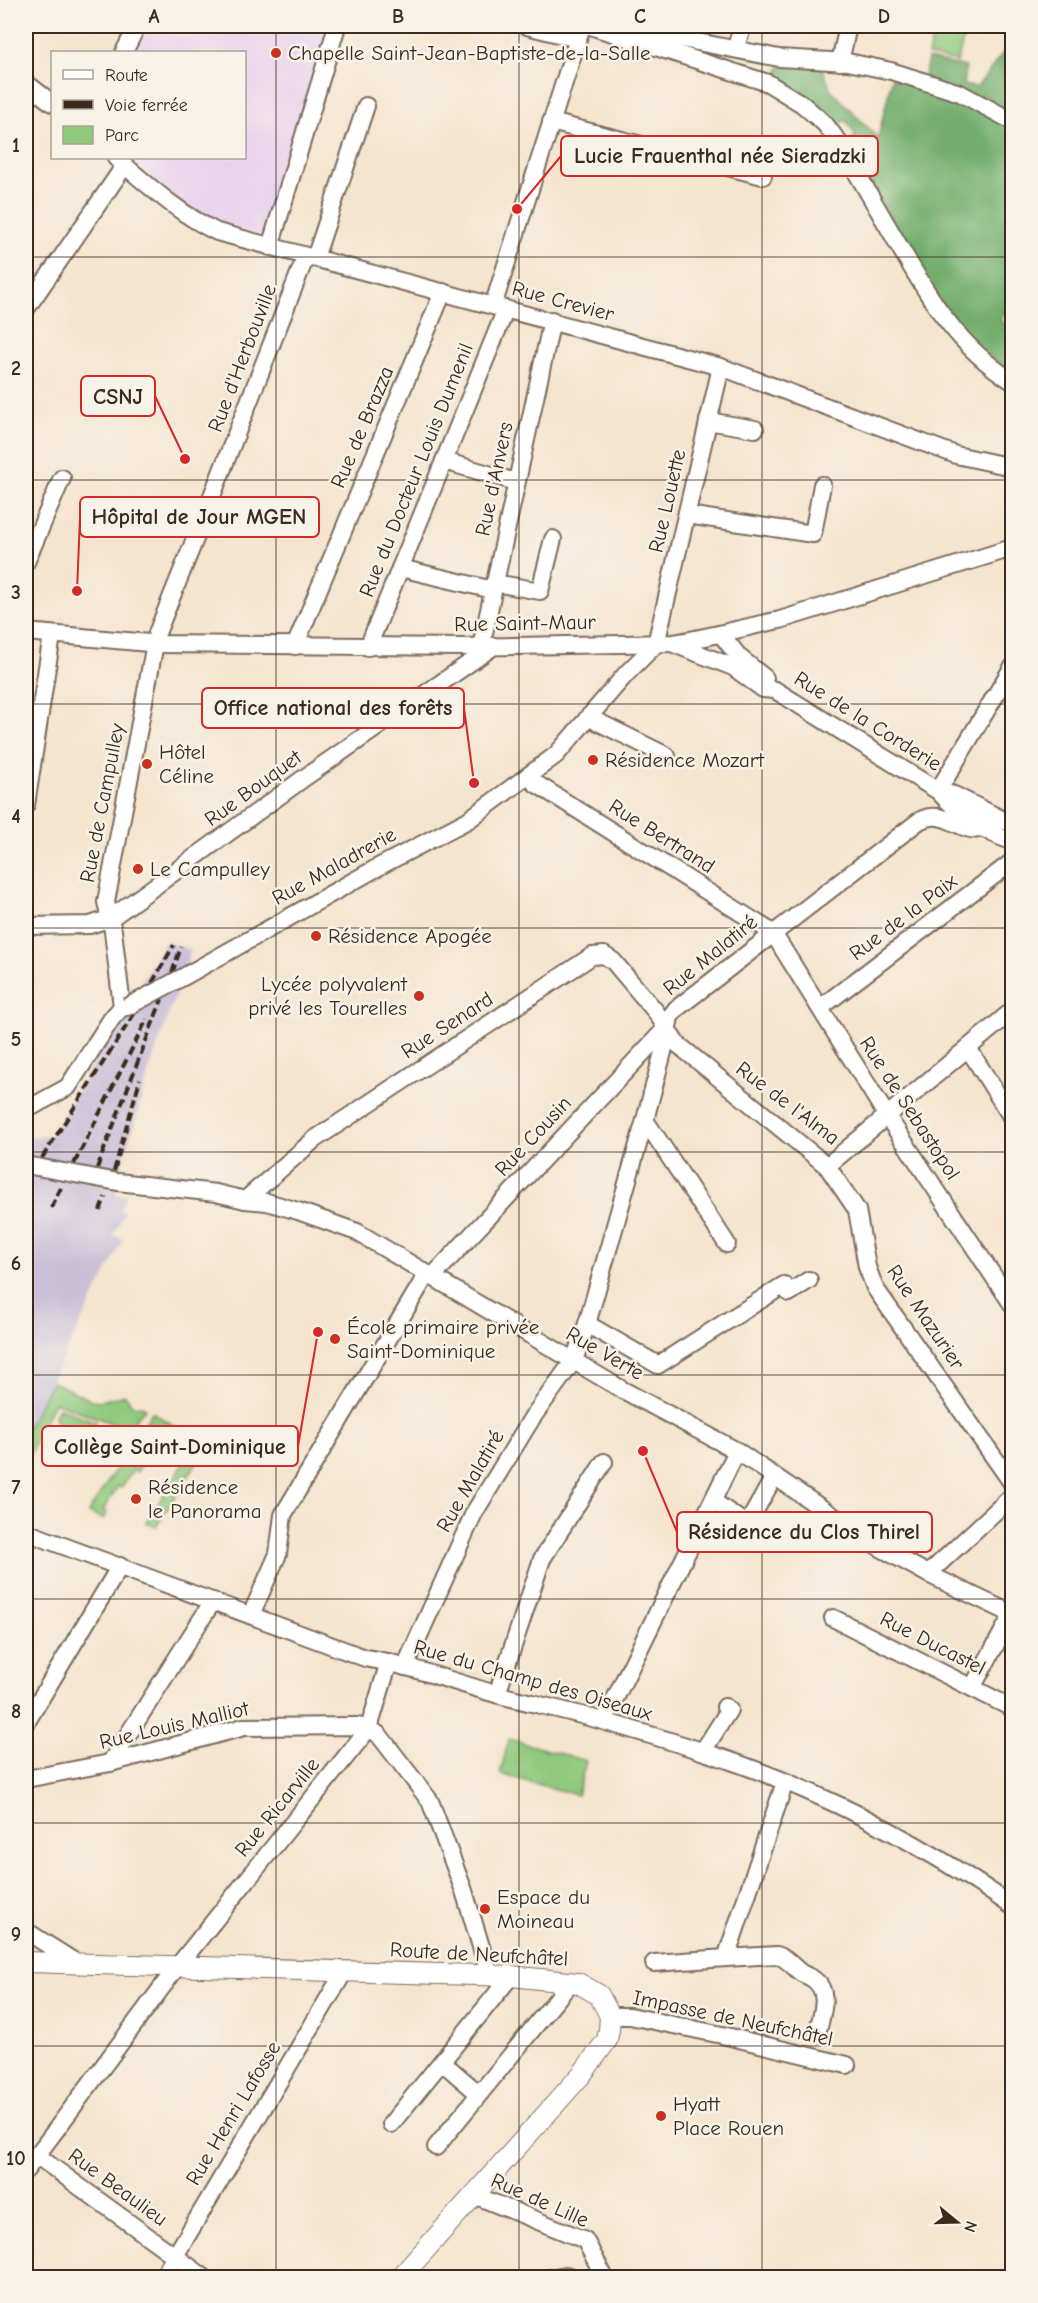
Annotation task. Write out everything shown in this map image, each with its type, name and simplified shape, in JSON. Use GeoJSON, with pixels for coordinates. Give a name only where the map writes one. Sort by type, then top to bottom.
{"type":"FeatureCollection","features":[{"type":"Feature","properties":{"kind":"main road","name":"Route de Neufchâtel"},"geometry":{"type":"LineString","coordinates":[[26,1962],[511,1976],[578,1983],[599,1995],[610,2016]]}},
{"type":"Feature","properties":{"kind":"main road"},"geometry":{"type":"LineString","coordinates":[[400,2277],[592,2061],[607,2040],[610,2016]]}},
{"type":"Feature","properties":{"kind":"street"},"geometry":{"type":"LineString","coordinates":[[124,51],[137,26]]}},
{"type":"Feature","properties":{"kind":"street"},"geometry":{"type":"LineString","coordinates":[[270,247],[337,26]]}},
{"type":"Feature","properties":{"kind":"street"},"geometry":{"type":"LineString","coordinates":[[527,26],[580,32]]}},
{"type":"Feature","properties":{"kind":"street"},"geometry":{"type":"LineString","coordinates":[[590,26],[768,83],[802,104],[825,124],[840,144],[931,300],[951,327],[972,350],[1012,381]]}},
{"type":"Feature","properties":{"kind":"street"},"geometry":{"type":"LineString","coordinates":[[840,62],[848,26]]}},
{"type":"Feature","properties":{"kind":"street","name":"Rue du Docteur Louis Dumenil"},"geometry":{"type":"LineString","coordinates":[[368,647],[444,461],[499,308],[551,122],[580,32]]}},
{"type":"Feature","properties":{"kind":"street"},"geometry":{"type":"LineString","coordinates":[[633,40],[646,32],[779,58],[840,62],[891,71],[960,93],[1012,121]]}},
{"type":"Feature","properties":{"kind":"street"},"geometry":{"type":"LineString","coordinates":[[26,83],[51,102]]}},
{"type":"Feature","properties":{"kind":"street","name":"Rue d'Herbouville"},"geometry":{"type":"LineString","coordinates":[[156,644],[157,633],[310,257],[366,106]]}},
{"type":"Feature","properties":{"kind":"street"},"geometry":{"type":"LineString","coordinates":[[551,122],[764,176]]}},
{"type":"Feature","properties":{"kind":"street"},"geometry":{"type":"LineString","coordinates":[[26,309],[121,161]]}},
{"type":"Feature","properties":{"kind":"street","name":"Rue Crevier"},"geometry":{"type":"LineString","coordinates":[[121,161],[199,223],[227,235],[721,367],[956,455],[1012,467]]}},
{"type":"Feature","properties":{"kind":"street","name":"Rue de Brazza"},"geometry":{"type":"LineString","coordinates":[[295,646],[443,292]]}},
{"type":"Feature","properties":{"kind":"street","name":"Rue d'Anvers"},"geometry":{"type":"LineString","coordinates":[[488,646],[493,586],[552,320]]}},
{"type":"Feature","properties":{"kind":"street","name":"Rue Louette"},"geometry":{"type":"LineString","coordinates":[[665,644],[687,515],[721,367]]}},
{"type":"Feature","properties":{"kind":"street"},"geometry":{"type":"LineString","coordinates":[[708,422],[755,429]]}},
{"type":"Feature","properties":{"kind":"street"},"geometry":{"type":"LineString","coordinates":[[444,461],[516,482]]}},
{"type":"Feature","properties":{"kind":"street"},"geometry":{"type":"LineString","coordinates":[[26,562],[62,478]]}},
{"type":"Feature","properties":{"kind":"street"},"geometry":{"type":"LineString","coordinates":[[687,515],[813,534],[822,485]]}},
{"type":"Feature","properties":{"kind":"street"},"geometry":{"type":"LineString","coordinates":[[399,568],[493,586],[540,591],[553,539]]}},
{"type":"Feature","properties":{"kind":"street","name":"Rue Saint-Maur"},"geometry":{"type":"LineString","coordinates":[[26,632],[156,644],[368,647],[665,644],[721,634],[796,615],[1012,549]]}},
{"type":"Feature","properties":{"kind":"street","name":"Rue de la Corderie"},"geometry":{"type":"LineString","coordinates":[[721,634],[739,657],[772,684],[775,690]]}},
{"type":"Feature","properties":{"kind":"street"},"geometry":{"type":"LineString","coordinates":[[26,805],[52,635]]}},
{"type":"Feature","properties":{"kind":"street","name":"Rue de Campulley"},"geometry":{"type":"LineString","coordinates":[[124,1007],[111,918],[106,902],[156,644]]}},
{"type":"Feature","properties":{"kind":"street","name":"Rue de la Corderie"},"geometry":{"type":"LineString","coordinates":[[665,644],[733,667],[763,688],[775,690],[938,791],[953,807],[996,835],[1012,841]]}},
{"type":"Feature","properties":{"kind":"street","name":"Rue Maladrerie"},"geometry":{"type":"LineString","coordinates":[[26,1110],[68,1087],[112,1018],[124,1007],[468,820],[556,756],[643,655],[665,644]]}},
{"type":"Feature","properties":{"kind":"street","name":"Rue Bouquet"},"geometry":{"type":"LineString","coordinates":[[26,926],[90,925],[111,918],[488,646]]}},
{"type":"Feature","properties":{"kind":"street"},"geometry":{"type":"LineString","coordinates":[[938,791],[1012,668]]}},
{"type":"Feature","properties":{"kind":"street"},"geometry":{"type":"LineString","coordinates":[[588,717],[667,756]]}},
{"type":"Feature","properties":{"kind":"street","name":"Rue Bertrand"},"geometry":{"type":"LineString","coordinates":[[529,775],[536,783],[773,933]]}},
{"type":"Feature","properties":{"kind":"street","name":"Rue de la Corderie"},"geometry":{"type":"LineString","coordinates":[[938,791],[954,795],[1007,821]]}},
{"type":"Feature","properties":{"kind":"street","name":"Rue Malatiré"},"geometry":{"type":"LineString","coordinates":[[397,1665],[474,1513],[532,1418],[574,1360],[587,1324],[645,1120],[670,1017],[676,1009],[773,933],[927,817],[936,816],[978,829],[984,826]]}},
{"type":"Feature","properties":{"kind":"street"},"geometry":{"type":"LineString","coordinates":[[984,826],[1007,821]]}},
{"type":"Feature","properties":{"kind":"street","name":"Rue de la Paix"},"geometry":{"type":"LineString","coordinates":[[820,1008],[1012,862]]}},
{"type":"Feature","properties":{"kind":"street","name":"Rue de Sebastopol"},"geometry":{"type":"LineString","coordinates":[[773,933],[886,1116],[1012,1304]]}},
{"type":"Feature","properties":{"kind":"street","name":"Rue Senard"},"geometry":{"type":"LineString","coordinates":[[245,1200],[315,1139],[592,957],[604,955],[614,962],[667,1027]]}},
{"type":"Feature","properties":{"kind":"street","name":"Rue de l'Alma"},"geometry":{"type":"LineString","coordinates":[[667,1027],[676,1043],[827,1166],[1012,1011]]}},
{"type":"Feature","properties":{"kind":"street","name":"Rue Cousin"},"geometry":{"type":"LineString","coordinates":[[251,1615],[278,1554],[283,1515],[430,1275],[667,1027]]}},
{"type":"Feature","properties":{"kind":"street"},"geometry":{"type":"LineString","coordinates":[[968,1048],[1012,1118]]}},
{"type":"Feature","properties":{"kind":"street"},"geometry":{"type":"LineString","coordinates":[[645,1120],[727,1244]]}},
{"type":"Feature","properties":{"kind":"street","name":"Rue Verte"},"geometry":{"type":"LineString","coordinates":[[26,1165],[118,1182],[216,1193],[245,1200],[267,1202],[357,1232],[648,1404],[737,1451],[869,1541],[928,1574],[1012,1615]]}},
{"type":"Feature","properties":{"kind":"street","name":"Rue Mazurier"},"geometry":{"type":"LineString","coordinates":[[827,1166],[856,1210],[867,1267],[875,1288],[1012,1483]]}},
{"type":"Feature","properties":{"kind":"street"},"geometry":{"type":"LineString","coordinates":[[587,1324],[657,1365],[784,1285],[789,1293],[809,1280]]}},
{"type":"Feature","properties":{"kind":"street"},"geometry":{"type":"LineString","coordinates":[[604,1721],[737,1451]]}},
{"type":"Feature","properties":{"kind":"street"},"geometry":{"type":"LineString","coordinates":[[497,1694],[542,1559],[604,1462]]}},
{"type":"Feature","properties":{"kind":"street"},"geometry":{"type":"LineString","coordinates":[[713,1501],[747,1525],[774,1477]]}},
{"type":"Feature","properties":{"kind":"street"},"geometry":{"type":"LineString","coordinates":[[928,1574],[1012,1496]]}},
{"type":"Feature","properties":{"kind":"street","name":"Rue du Champ des Oiseaux"},"geometry":{"type":"LineString","coordinates":[[26,1532],[365,1658],[604,1721],[703,1751],[785,1782],[893,1832],[961,1871],[1012,1906]]}},
{"type":"Feature","properties":{"kind":"street"},"geometry":{"type":"LineString","coordinates":[[26,1723],[120,1566]]}},
{"type":"Feature","properties":{"kind":"street"},"geometry":{"type":"LineString","coordinates":[[110,1763],[213,1601]]}},
{"type":"Feature","properties":{"kind":"street"},"geometry":{"type":"LineString","coordinates":[[972,1688],[1012,1615]]}},
{"type":"Feature","properties":{"kind":"street","name":"Rue Ducastel"},"geometry":{"type":"LineString","coordinates":[[833,1618],[1012,1708]]}},
{"type":"Feature","properties":{"kind":"street","name":"Rue Ricarville"},"geometry":{"type":"LineString","coordinates":[[26,2170],[177,1968],[369,1728],[397,1665]]}},
{"type":"Feature","properties":{"kind":"street"},"geometry":{"type":"LineString","coordinates":[[703,1751],[729,1710],[725,1707]]}},
{"type":"Feature","properties":{"kind":"street","name":"Rue Louis Malliot"},"geometry":{"type":"LineString","coordinates":[[26,1779],[110,1763],[244,1727],[356,1726],[369,1728]]}},
{"type":"Feature","properties":{"kind":"street"},"geometry":{"type":"LineString","coordinates":[[369,1728],[379,1735],[430,1801],[464,1891],[490,1976]]}},
{"type":"Feature","properties":{"kind":"street"},"geometry":{"type":"LineString","coordinates":[[726,1958],[785,1782]]}},
{"type":"Feature","properties":{"kind":"street"},"geometry":{"type":"LineString","coordinates":[[26,1931],[78,1964]]}},
{"type":"Feature","properties":{"kind":"street"},"geometry":{"type":"LineString","coordinates":[[654,1963],[777,1955],[784,1957],[799,1971],[815,1980],[822,1990],[824,2002],[817,2032]]}},
{"type":"Feature","properties":{"kind":"street","name":"Rue Henri Lafosse"},"geometry":{"type":"LineString","coordinates":[[162,2277],[344,1972]]}},
{"type":"Feature","properties":{"kind":"street"},"geometry":{"type":"LineString","coordinates":[[392,2124],[511,1976]]}},
{"type":"Feature","properties":{"kind":"street"},"geometry":{"type":"LineString","coordinates":[[436,2147],[571,1982]]}},
{"type":"Feature","properties":{"kind":"street","name":"Impasse de Neufchâtel"},"geometry":{"type":"LineString","coordinates":[[610,2016],[630,2016],[722,2034],[847,2065]]}},
{"type":"Feature","properties":{"kind":"street"},"geometry":{"type":"LineString","coordinates":[[442,2062],[479,2094]]}},
{"type":"Feature","properties":{"kind":"street","name":"Rue Beaulieu"},"geometry":{"type":"LineString","coordinates":[[36,2155],[205,2277]]}},
{"type":"Feature","properties":{"kind":"street","name":"Rue de Lille"},"geometry":{"type":"LineString","coordinates":[[474,2195],[585,2240],[605,2277]]}},
{"type":"Feature","properties":{"kind":"street"},"geometry":{"type":"LineString","coordinates":[[549,2277],[566,2275],[576,2277]]}},
{"type":"Feature","properties":{"kind":"shaded area"},"geometry":{"type":"Polygon","coordinates":[[[143,26],[166,26],[165,30],[186,38],[191,26],[333,26],[268,238],[217,223],[217,221],[196,213],[130,159],[246,159],[246,51],[130,51],[143,26]]]}},
{"type":"Feature","properties":{"kind":"shaded area"},"geometry":{"type":"Polygon","coordinates":[[[165,942],[191,950],[151,1064],[115,1194],[127,1196],[120,1210],[125,1213],[113,1235],[123,1240],[26,1430],[26,1173],[34,1157],[26,1155],[26,1137],[51,1136],[165,942]]]}},
{"type":"Feature","properties":{"kind":"green space"},"geometry":{"type":"Polygon","coordinates":[[[935,26],[967,26],[957,62],[928,55],[935,26]]]}},
{"type":"Feature","properties":{"kind":"green space"},"geometry":{"type":"Polygon","coordinates":[[[1012,41],[1012,303],[1000,321],[1012,327],[1012,372],[976,347],[935,297],[854,153],[849,141],[856,135],[845,120],[837,126],[818,107],[775,80],[782,62],[821,65],[831,90],[878,138],[892,78],[924,77],[928,59],[966,67],[963,85],[977,87],[1012,41]]]}},
{"type":"Feature","properties":{"kind":"green space"},"geometry":{"type":"Polygon","coordinates":[[[52,1382],[92,1400],[100,1401],[125,1395],[132,1405],[145,1409],[135,1419],[130,1430],[54,1402],[26,1462],[26,1430],[52,1382]]]}},
{"type":"Feature","properties":{"kind":"green space"},"geometry":{"type":"Polygon","coordinates":[[[59,1408],[96,1422],[93,1430],[81,1426],[76,1434],[70,1437],[57,1429],[55,1416],[59,1408]]]}},
{"type":"Feature","properties":{"kind":"green space"},"geometry":{"type":"Polygon","coordinates":[[[152,1412],[201,1442],[206,1448],[156,1527],[146,1523],[190,1453],[148,1426],[130,1453],[144,1461],[137,1472],[133,1470],[121,1488],[118,1486],[103,1510],[107,1512],[103,1519],[88,1513],[152,1412]]]}},
{"type":"Feature","properties":{"kind":"green space"},"geometry":{"type":"Polygon","coordinates":[[[509,1739],[586,1761],[577,1795],[500,1774],[509,1739]]]}},
{"type":"Feature","properties":{"kind":"railway"},"geometry":{"type":"LineString","coordinates":[[152,983],[174,945]]}},
{"type":"Feature","properties":{"kind":"railway"},"geometry":{"type":"LineString","coordinates":[[172,973],[181,947]]}},
{"type":"Feature","properties":{"kind":"railway"},"geometry":{"type":"LineString","coordinates":[[97,1168],[162,999]]}},
{"type":"Feature","properties":{"kind":"railway"},"geometry":{"type":"LineString","coordinates":[[42,1158],[134,1014]]}},
{"type":"Feature","properties":{"kind":"railway"},"geometry":{"type":"LineString","coordinates":[[74,1164],[147,1019]]}},
{"type":"Feature","properties":{"kind":"railway"},"geometry":{"type":"LineString","coordinates":[[114,1171],[140,1079]]}},
{"type":"Feature","properties":{"kind":"railway"},"geometry":{"type":"LineString","coordinates":[[26,1190],[31,1179]]}},
{"type":"Feature","properties":{"kind":"railway"},"geometry":{"type":"LineString","coordinates":[[51,1208],[63,1184]]}},
{"type":"Feature","properties":{"kind":"railway"},"geometry":{"type":"LineString","coordinates":[[100,1211],[105,1197]]}},
{"type":"Feature","properties":{"kind":"place","name":"Chapelle Saint-Jean-Baptiste-de-la-Salle"},"geometry":{"type":"Point","coordinates":[276,53]}},
{"type":"Feature","properties":{"kind":"place","name":"Lucie Frauenthal née Sieradzki"},"geometry":{"type":"Point","coordinates":[517,209]}},
{"type":"Feature","properties":{"kind":"place","name":"CSNJ"},"geometry":{"type":"Point","coordinates":[185,459]}},
{"type":"Feature","properties":{"kind":"place","name":"Hôpital de Jour MGEN"},"geometry":{"type":"Point","coordinates":[77,591]}},
{"type":"Feature","properties":{"kind":"place","name":"Résidence Mozart"},"geometry":{"type":"Point","coordinates":[593,760]}},
{"type":"Feature","properties":{"kind":"place","name":"Hôtel Céline"},"geometry":{"type":"Point","coordinates":[147,764]}},
{"type":"Feature","properties":{"kind":"place","name":"Office national des forêts"},"geometry":{"type":"Point","coordinates":[474,783]}},
{"type":"Feature","properties":{"kind":"place","name":"Le Campulley"},"geometry":{"type":"Point","coordinates":[138,869]}},
{"type":"Feature","properties":{"kind":"place","name":"Résidence Apogée"},"geometry":{"type":"Point","coordinates":[316,936]}},
{"type":"Feature","properties":{"kind":"place","name":"Lycée polyvalent privé les Tourelles"},"geometry":{"type":"Point","coordinates":[419,996]}},
{"type":"Feature","properties":{"kind":"place","name":"Collège Saint-Dominique"},"geometry":{"type":"Point","coordinates":[318,1332]}},
{"type":"Feature","properties":{"kind":"place","name":"École primaire privée Saint-Dominique"},"geometry":{"type":"Point","coordinates":[335,1339]}},
{"type":"Feature","properties":{"kind":"place","name":"Résidence du Clos Thirel"},"geometry":{"type":"Point","coordinates":[643,1451]}},
{"type":"Feature","properties":{"kind":"place","name":"Résidence le Panorama"},"geometry":{"type":"Point","coordinates":[136,1499]}},
{"type":"Feature","properties":{"kind":"place","name":"Espace du Moineau"},"geometry":{"type":"Point","coordinates":[485,1909]}},
{"type":"Feature","properties":{"kind":"place","name":"Hyatt Place Rouen"},"geometry":{"type":"Point","coordinates":[661,2116]}}]}
